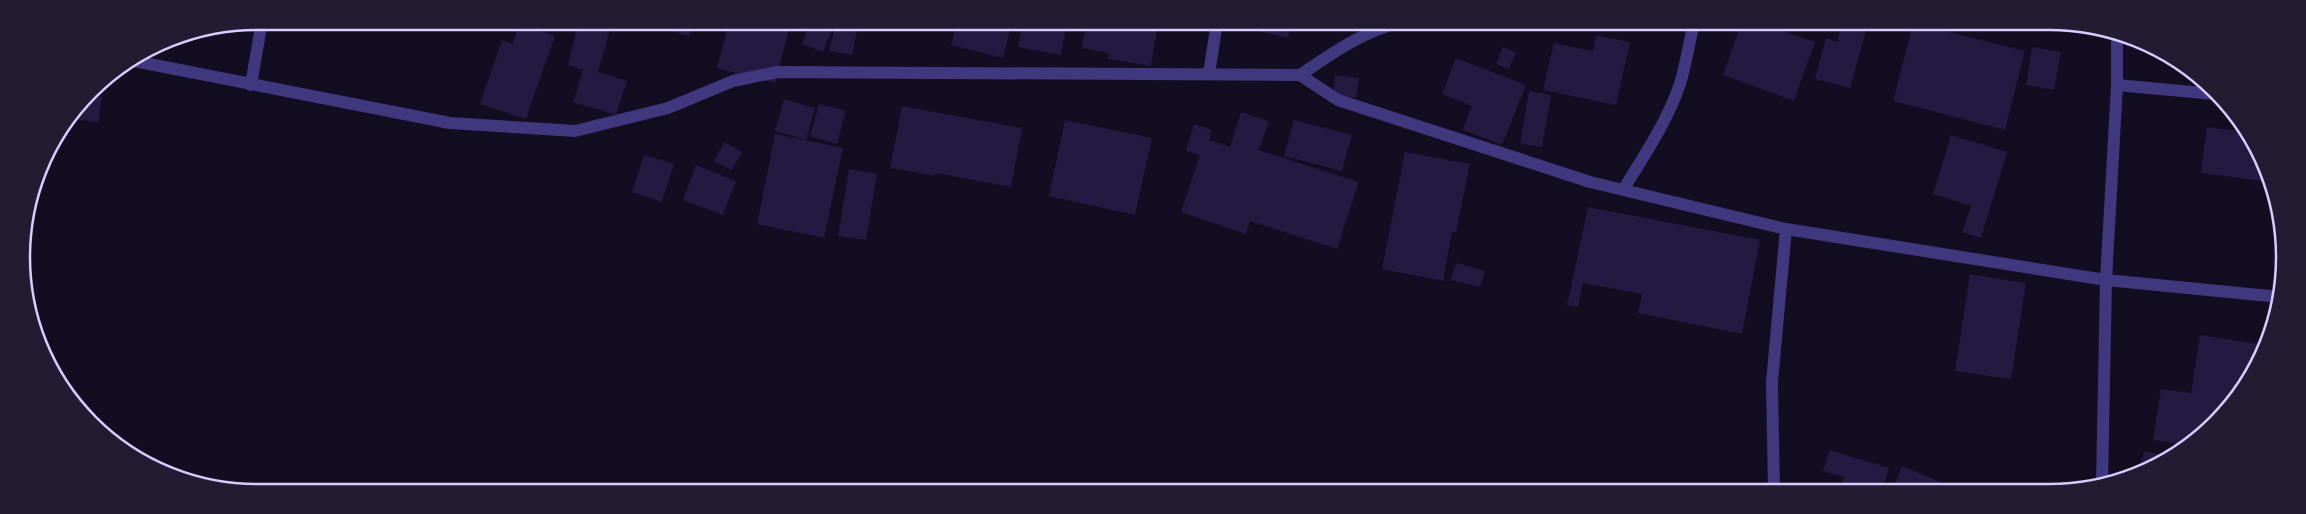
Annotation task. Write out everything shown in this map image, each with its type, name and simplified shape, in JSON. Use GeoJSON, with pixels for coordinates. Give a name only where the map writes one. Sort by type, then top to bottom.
{"type":"FeatureCollection","features":[{"type":"Feature","properties":{"kind":"street"},"geometry":{"type":"LineString","coordinates":[[251,85],[260,30]]}},
{"type":"Feature","properties":{"kind":"street"},"geometry":{"type":"LineString","coordinates":[[1209,74],[1216,30]]}},
{"type":"Feature","properties":{"kind":"street"},"geometry":{"type":"LineString","coordinates":[[1300,75],[1372,30]]}},
{"type":"Feature","properties":{"kind":"street"},"geometry":{"type":"LineString","coordinates":[[1624,190],[1655,139],[1680,83],[1692,30]]}},
{"type":"Feature","properties":{"kind":"street"},"geometry":{"type":"LineString","coordinates":[[2102,478],[2106,280],[2117,85],[2117,41]]}},
{"type":"Feature","properties":{"kind":"street"},"geometry":{"type":"LineString","coordinates":[[140,62],[450,123],[575,131],[668,108],[733,81],[777,72],[1300,75],[1338,100],[1590,182],[1786,228],[2106,280],[2273,296]]}},
{"type":"Feature","properties":{"kind":"street"},"geometry":{"type":"LineString","coordinates":[[2117,85],[2207,93]]}},
{"type":"Feature","properties":{"kind":"street"},"geometry":{"type":"LineString","coordinates":[[1774,484],[1772,382],[1786,228]]}},
{"type":"Feature","properties":{"kind":"building"},"geometry":{"type":"Polygon","coordinates":[[[518,30],[538,30],[555,36],[526,119],[480,104],[502,40],[512,44],[518,30]]]}},
{"type":"Feature","properties":{"kind":"building"},"geometry":{"type":"Polygon","coordinates":[[[577,30],[610,30],[598,72],[627,81],[616,115],[573,102],[583,70],[568,65],[577,30]]]}},
{"type":"Feature","properties":{"kind":"building"},"geometry":{"type":"Polygon","coordinates":[[[668,30],[691,30],[689,36],[668,30]]]}},
{"type":"Feature","properties":{"kind":"building"},"geometry":{"type":"Polygon","coordinates":[[[727,30],[789,30],[775,83],[717,68],[727,30]]]}},
{"type":"Feature","properties":{"kind":"building"},"geometry":{"type":"Polygon","coordinates":[[[807,30],[832,30],[823,52],[802,44],[807,30]]]}},
{"type":"Feature","properties":{"kind":"building"},"geometry":{"type":"Polygon","coordinates":[[[834,30],[857,30],[852,55],[829,51],[834,30]]]}},
{"type":"Feature","properties":{"kind":"building"},"geometry":{"type":"Polygon","coordinates":[[[955,30],[1010,30],[1003,58],[951,45],[955,30]]]}},
{"type":"Feature","properties":{"kind":"building"},"geometry":{"type":"Polygon","coordinates":[[[1021,30],[1066,30],[1061,55],[1018,47],[1021,30]]]}},
{"type":"Feature","properties":{"kind":"building"},"geometry":{"type":"Polygon","coordinates":[[[1085,30],[1157,30],[1151,66],[1108,59],[1109,53],[1082,48],[1085,30]]]}},
{"type":"Feature","properties":{"kind":"building"},"geometry":{"type":"Polygon","coordinates":[[[1253,30],[1290,30],[1288,38],[1253,30]]]}},
{"type":"Feature","properties":{"kind":"building"},"geometry":{"type":"Polygon","coordinates":[[[1739,30],[1780,30],[1815,42],[1794,101],[1723,75],[1739,30]]]}},
{"type":"Feature","properties":{"kind":"building"},"geometry":{"type":"Polygon","coordinates":[[[1840,30],[1866,30],[1850,88],[1815,79],[1826,38],[1837,42],[1840,30]]]}},
{"type":"Feature","properties":{"kind":"building"},"geometry":{"type":"Polygon","coordinates":[[[1911,30],[1941,30],[2025,51],[2005,130],[1893,101],[1911,30]]]}},
{"type":"Feature","properties":{"kind":"building"},"geometry":{"type":"Polygon","coordinates":[[[1596,35],[1630,42],[1616,105],[1543,90],[1554,43],[1593,51],[1596,35]]]}},
{"type":"Feature","properties":{"kind":"building"},"geometry":{"type":"Polygon","coordinates":[[[1503,47],[1516,52],[1509,69],[1496,64],[1503,47]]]}},
{"type":"Feature","properties":{"kind":"building"},"geometry":{"type":"Polygon","coordinates":[[[2032,47],[2061,52],[2054,90],[2026,85],[2032,47]]]}},
{"type":"Feature","properties":{"kind":"building"},"geometry":{"type":"Polygon","coordinates":[[[1456,58],[1526,85],[1502,145],[1463,130],[1472,106],[1442,94],[1456,58]]]}},
{"type":"Feature","properties":{"kind":"building"},"geometry":{"type":"Polygon","coordinates":[[[1335,75],[1359,78],[1356,98],[1333,95],[1335,75]]]}},
{"type":"Feature","properties":{"kind":"building"},"geometry":{"type":"Polygon","coordinates":[[[1529,91],[1551,95],[1542,147],[1520,144],[1529,91]]]}},
{"type":"Feature","properties":{"kind":"building"},"geometry":{"type":"Polygon","coordinates":[[[96,96],[102,97],[98,123],[77,119],[96,96]]]}},
{"type":"Feature","properties":{"kind":"building"},"geometry":{"type":"Polygon","coordinates":[[[784,99],[815,108],[806,140],[775,131],[784,99]]]}},
{"type":"Feature","properties":{"kind":"building"},"geometry":{"type":"Polygon","coordinates":[[[819,104],[846,111],[837,144],[810,136],[819,104]]]}},
{"type":"Feature","properties":{"kind":"building"},"geometry":{"type":"Polygon","coordinates":[[[902,106],[1022,128],[1011,187],[936,173],[935,176],[890,168],[902,106]]]}},
{"type":"Feature","properties":{"kind":"building"},"geometry":{"type":"Polygon","coordinates":[[[1241,112],[1269,121],[1259,150],[1359,182],[1337,249],[1250,221],[1246,234],[1181,212],[1200,155],[1186,151],[1194,124],[1212,130],[1209,140],[1230,147],[1241,112]]]}},
{"type":"Feature","properties":{"kind":"building"},"geometry":{"type":"Polygon","coordinates":[[[1065,120],[1152,138],[1135,215],[1049,196],[1065,120]]]}},
{"type":"Feature","properties":{"kind":"building"},"geometry":{"type":"Polygon","coordinates":[[[1294,120],[1352,135],[1342,171],[1284,156],[1294,120]]]}},
{"type":"Feature","properties":{"kind":"building"},"geometry":{"type":"Polygon","coordinates":[[[2207,127],[2238,131],[2253,157],[2263,181],[2201,173],[2207,127]]]}},
{"type":"Feature","properties":{"kind":"building"},"geometry":{"type":"Polygon","coordinates":[[[775,134],[843,148],[824,238],[757,224],[775,134]]]}},
{"type":"Feature","properties":{"kind":"building"},"geometry":{"type":"Polygon","coordinates":[[[1951,135],[2007,152],[1981,238],[1962,232],[1971,206],[1933,194],[1951,135]]]}},
{"type":"Feature","properties":{"kind":"building"},"geometry":{"type":"Polygon","coordinates":[[[724,142],[742,152],[732,170],[714,161],[724,142]]]}},
{"type":"Feature","properties":{"kind":"building"},"geometry":{"type":"Polygon","coordinates":[[[1405,152],[1470,164],[1456,232],[1452,232],[1443,281],[1382,269],[1405,152]]]}},
{"type":"Feature","properties":{"kind":"building"},"geometry":{"type":"Polygon","coordinates":[[[644,155],[674,164],[662,202],[632,192],[644,155]]]}},
{"type":"Feature","properties":{"kind":"building"},"geometry":{"type":"Polygon","coordinates":[[[696,165],[736,181],[723,215],[683,200],[696,165]]]}},
{"type":"Feature","properties":{"kind":"building"},"geometry":{"type":"Polygon","coordinates":[[[849,169],[877,174],[866,240],[838,236],[849,169]]]}},
{"type":"Feature","properties":{"kind":"building"},"geometry":{"type":"Polygon","coordinates":[[[1588,207],[1760,240],[1742,334],[1638,313],[1642,294],[1583,283],[1578,307],[1567,305],[1588,207]]]}},
{"type":"Feature","properties":{"kind":"building"},"geometry":{"type":"Polygon","coordinates":[[[1456,263],[1485,271],[1480,287],[1451,280],[1456,263]]]}},
{"type":"Feature","properties":{"kind":"building"},"geometry":{"type":"Polygon","coordinates":[[[1970,274],[2026,283],[2011,379],[1955,371],[1970,274]]]}},
{"type":"Feature","properties":{"kind":"building"},"geometry":{"type":"Polygon","coordinates":[[[2200,335],[2259,344],[2238,383],[2220,407],[2199,428],[2178,444],[2153,440],[2161,389],[2191,393],[2200,335]]]}},
{"type":"Feature","properties":{"kind":"building"},"geometry":{"type":"Polygon","coordinates":[[[1830,450],[1889,468],[1884,484],[1842,484],[1844,477],[1823,471],[1830,450]]]}},
{"type":"Feature","properties":{"kind":"building"},"geometry":{"type":"Polygon","coordinates":[[[2144,451],[2160,455],[2149,461],[2141,464],[2144,451]]]}},
{"type":"Feature","properties":{"kind":"building"},"geometry":{"type":"Polygon","coordinates":[[[1902,466],[1945,484],[1895,484],[1902,466]]]}}]}
